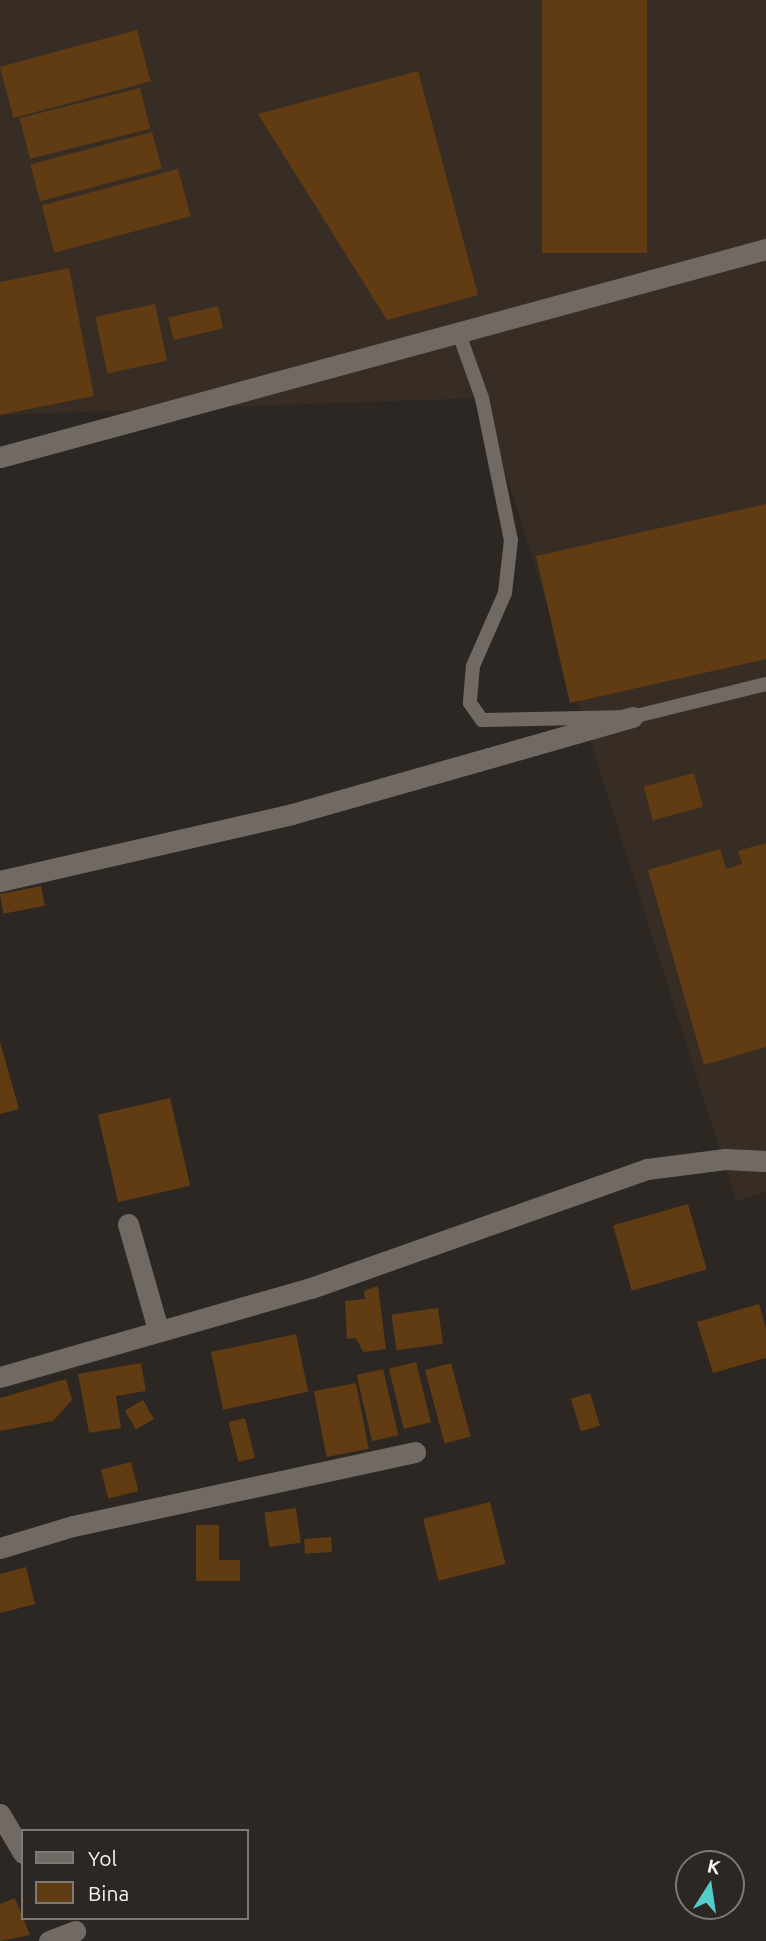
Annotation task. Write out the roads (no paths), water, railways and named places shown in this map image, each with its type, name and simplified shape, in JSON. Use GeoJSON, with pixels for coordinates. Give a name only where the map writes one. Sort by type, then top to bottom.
{"type":"FeatureCollection","features":[{"type":"Feature","properties":{"kind":"street"},"geometry":{"type":"LineString","coordinates":[[0,457],[766,249]]}},
{"type":"Feature","properties":{"kind":"street"},"geometry":{"type":"LineString","coordinates":[[0,881],[292,814],[632,717]]}},
{"type":"Feature","properties":{"kind":"street"},"geometry":{"type":"LineString","coordinates":[[0,1377],[158,1329],[311,1288],[647,1170],[725,1159],[766,1161]]}},
{"type":"Feature","properties":{"kind":"street"},"geometry":{"type":"LineString","coordinates":[[128,1224],[158,1329]]}},
{"type":"Feature","properties":{"kind":"street"},"geometry":{"type":"LineString","coordinates":[[0,1548],[73,1526],[415,1452]]}},
{"type":"Feature","properties":{"kind":"street"},"geometry":{"type":"LineString","coordinates":[[0,1814],[5,1837],[21,1851]]}},
{"type":"Feature","properties":{"kind":"street"},"geometry":{"type":"LineString","coordinates":[[49,1941],[74,1930]]}},
{"type":"Feature","properties":{"kind":"lane"},"geometry":{"type":"LineString","coordinates":[[458,331],[482,398],[511,540],[505,593],[473,666],[470,703],[482,720],[632,717],[766,684]]}}]}
